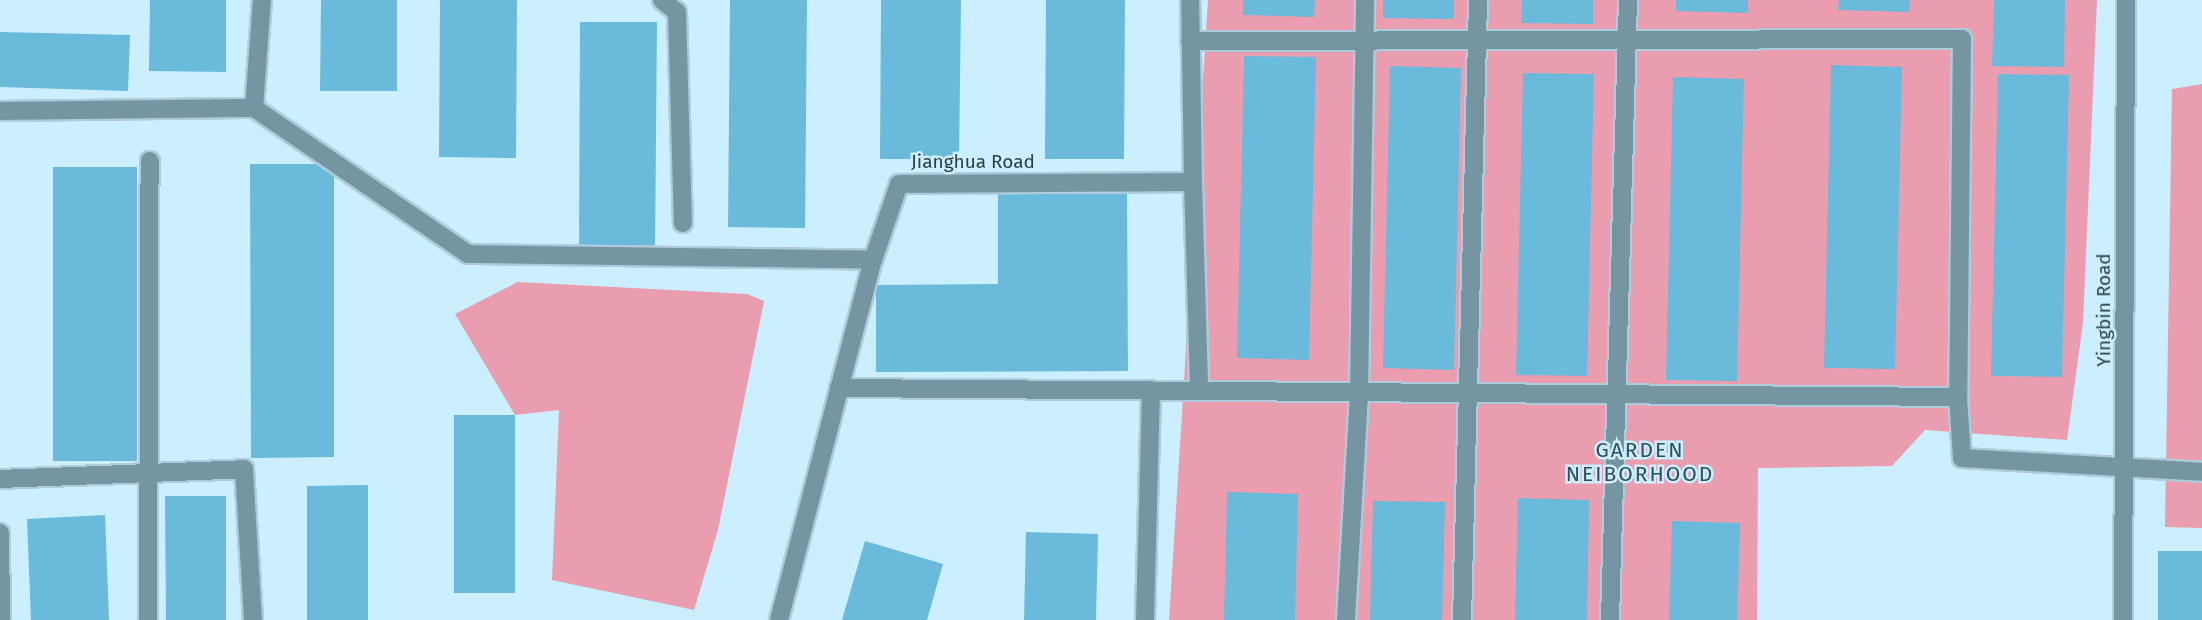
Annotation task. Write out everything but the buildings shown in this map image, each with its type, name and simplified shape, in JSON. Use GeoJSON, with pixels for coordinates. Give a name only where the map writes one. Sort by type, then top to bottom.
{"type":"FeatureCollection","features":[{"type":"Feature","properties":{"kind":"street"},"geometry":{"type":"LineString","coordinates":[[254,108],[262,0]]}},
{"type":"Feature","properties":{"kind":"street"},"geometry":{"type":"LineString","coordinates":[[662,0],[677,12],[683,223]]}},
{"type":"Feature","properties":{"kind":"street"},"geometry":{"type":"LineString","coordinates":[[1190,0],[1199,390]]}},
{"type":"Feature","properties":{"kind":"street"},"geometry":{"type":"LineString","coordinates":[[1346,620],[1359,392],[1366,0]]}},
{"type":"Feature","properties":{"kind":"street"},"geometry":{"type":"LineString","coordinates":[[1462,620],[1478,0]]}},
{"type":"Feature","properties":{"kind":"street"},"geometry":{"type":"LineString","coordinates":[[1610,620],[1628,0]]}},
{"type":"Feature","properties":{"kind":"street","name":"Yingbin Road"},"geometry":{"type":"LineString","coordinates":[[2123,620],[2126,0]]}},
{"type":"Feature","properties":{"kind":"street"},"geometry":{"type":"LineString","coordinates":[[1190,41],[1962,39],[1958,397],[1962,458],[2202,472]]}},
{"type":"Feature","properties":{"kind":"street"},"geometry":{"type":"LineString","coordinates":[[0,111],[254,108],[468,254],[873,260]]}},
{"type":"Feature","properties":{"kind":"street"},"geometry":{"type":"LineString","coordinates":[[148,620],[150,161]]}},
{"type":"Feature","properties":{"kind":"street","name":"Jianghua Road"},"geometry":{"type":"LineString","coordinates":[[779,620],[873,260],[899,184],[1193,182]]}},
{"type":"Feature","properties":{"kind":"street"},"geometry":{"type":"LineString","coordinates":[[839,388],[1958,397]]}},
{"type":"Feature","properties":{"kind":"street"},"geometry":{"type":"LineString","coordinates":[[1145,620],[1151,390]]}},
{"type":"Feature","properties":{"kind":"street"},"geometry":{"type":"LineString","coordinates":[[0,479],[244,469],[253,620]]}},
{"type":"Feature","properties":{"kind":"street"},"geometry":{"type":"LineString","coordinates":[[0,533],[1,620]]}},
{"type":"Feature","properties":{"kind":"shaded area"},"geometry":{"type":"Polygon","coordinates":[[[1208,0],[2097,0],[2083,323],[2067,440],[1925,430],[1892,466],[1758,468],[1757,620],[1169,620],[1208,0]]]}},
{"type":"Feature","properties":{"kind":"shaded area"},"geometry":{"type":"Polygon","coordinates":[[[2202,84],[2202,528],[2165,527],[2172,89],[2202,84]]]}},
{"type":"Feature","properties":{"kind":"shaded area"},"geometry":{"type":"Polygon","coordinates":[[[518,282],[747,294],[764,301],[718,530],[694,610],[552,580],[559,410],[515,415],[455,314],[518,282]]]}},
{"type":"Feature","properties":{"kind":"district","name":"GARDEN NEIBORHOOD"},"geometry":{"type":"Point","coordinates":[1640,462]}}]}
